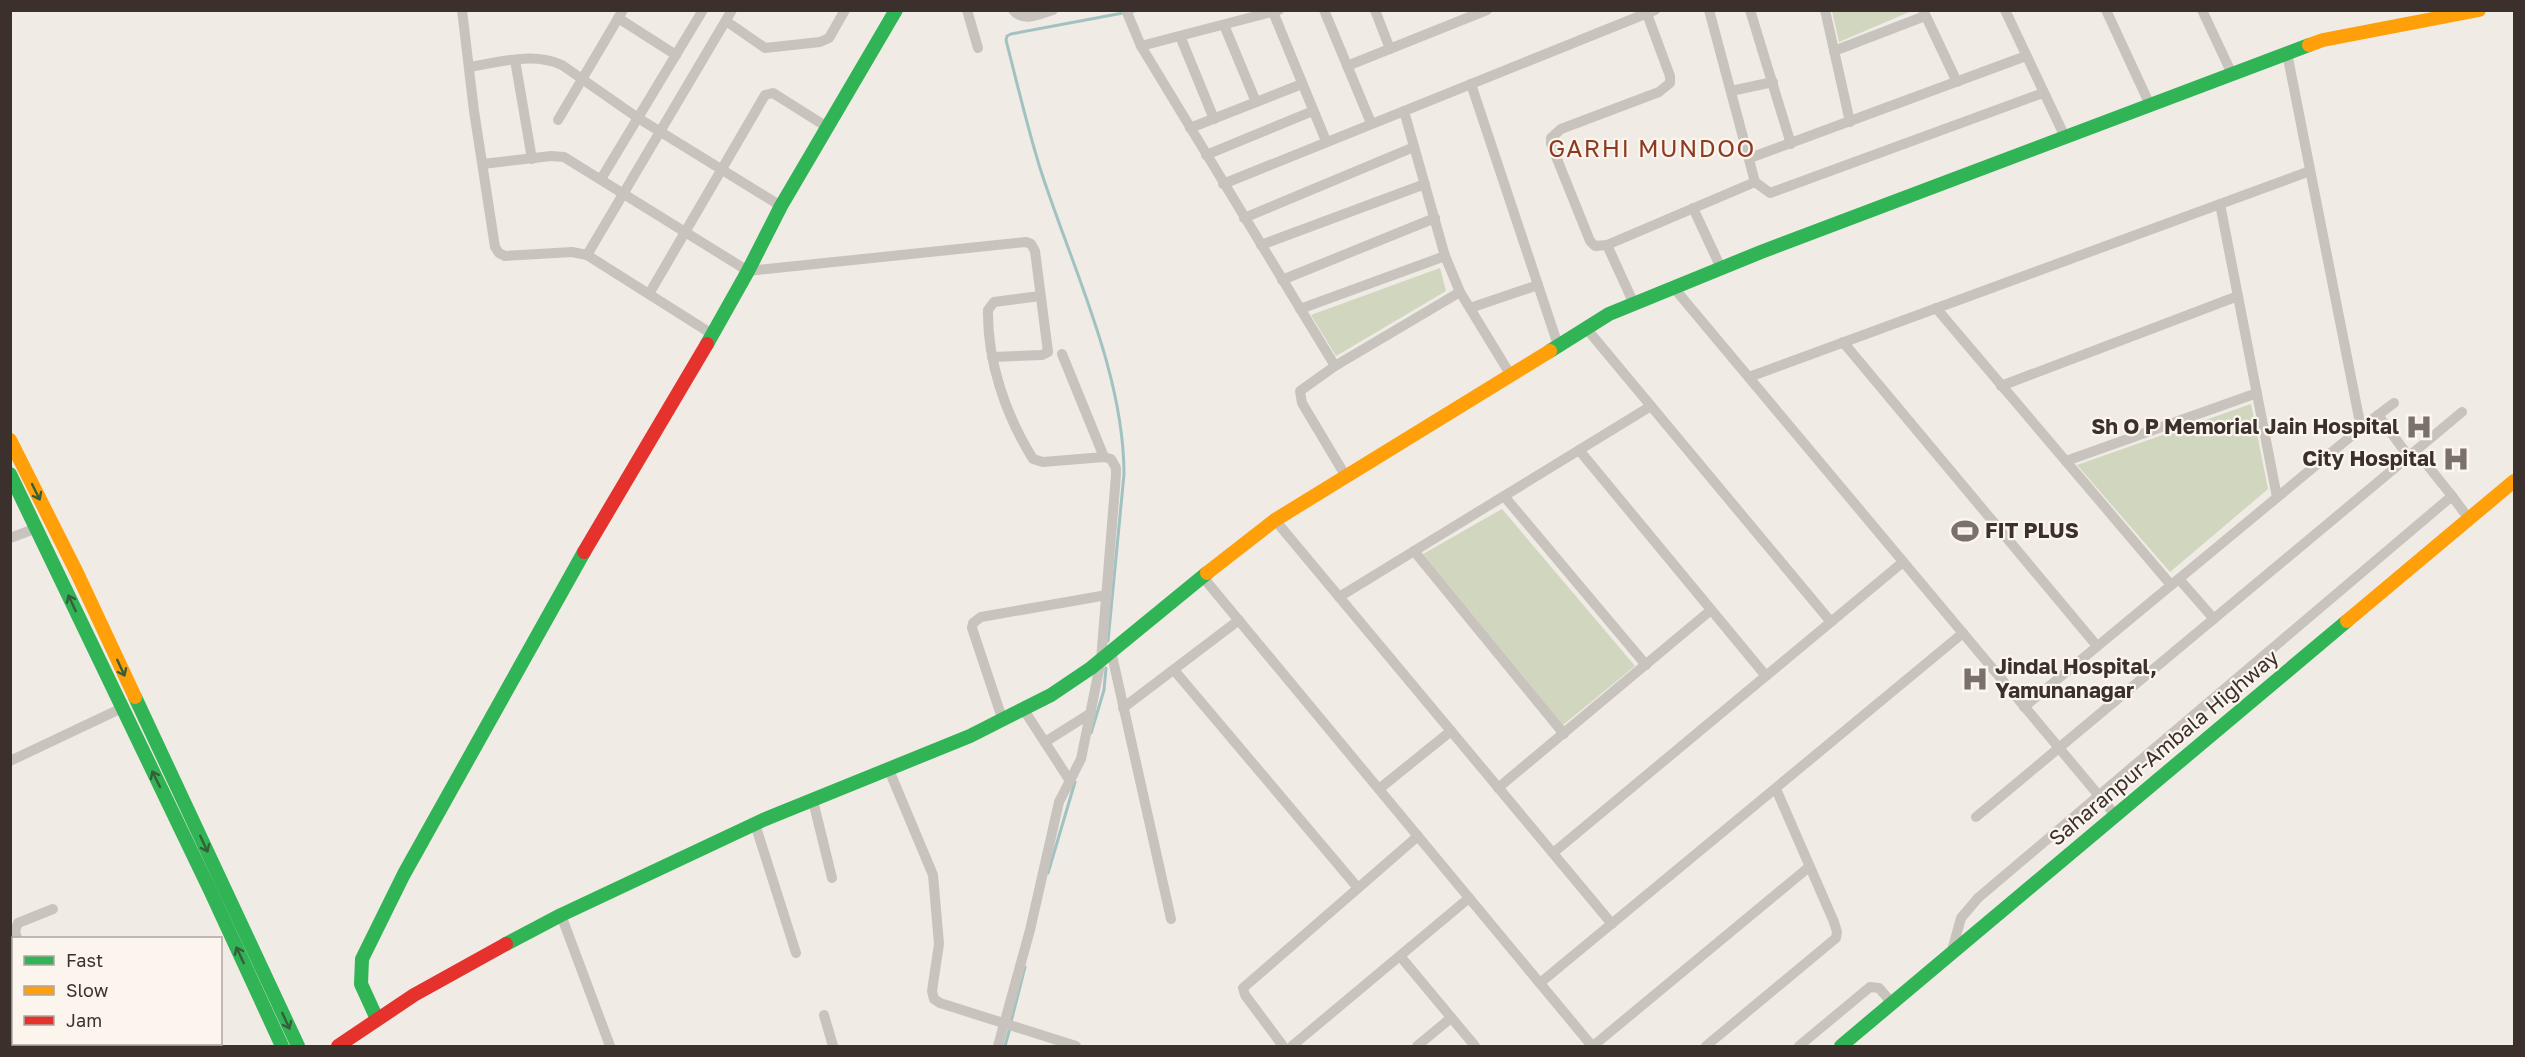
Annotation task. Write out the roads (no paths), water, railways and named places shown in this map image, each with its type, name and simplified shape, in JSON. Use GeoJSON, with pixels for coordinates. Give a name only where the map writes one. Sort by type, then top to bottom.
{"type":"FeatureCollection","features":[{"type":"Feature","properties":{"kind":"main road"},"geometry":{"type":"LineString","coordinates":[[377,1019],[358,979],[362,959],[414,854],[553,605],[712,334],[781,206],[896,10]]}},
{"type":"Feature","properties":{"kind":"main road"},"geometry":{"type":"LineString","coordinates":[[338,1047],[377,1019],[475,960],[561,915],[755,824],[1003,721],[1070,684],[1202,576],[1275,520],[1609,314],[1721,268],[2323,40],[2479,10]]}},
{"type":"Feature","properties":{"kind":"main road"},"geometry":{"type":"LineString","coordinates":[[10,440],[77,573],[298,1047]]}},
{"type":"Feature","properties":{"kind":"main road"},"geometry":{"type":"LineString","coordinates":[[10,474],[210,890],[282,1047]]}},
{"type":"Feature","properties":{"kind":"main road","name":"Saharanpur-Ambala Highway"},"geometry":{"type":"LineString","coordinates":[[1841,1047],[2514,481]]}},
{"type":"Feature","properties":{"kind":"street"},"geometry":{"type":"LineString","coordinates":[[462,10],[495,247],[499,253],[506,256],[572,252],[587,255],[712,334]]}},
{"type":"Feature","properties":{"kind":"street"},"geometry":{"type":"LineString","coordinates":[[601,179],[703,10]]}},
{"type":"Feature","properties":{"kind":"street"},"geometry":{"type":"LineString","coordinates":[[587,255],[732,10]]}},
{"type":"Feature","properties":{"kind":"street"},"geometry":{"type":"LineString","coordinates":[[726,21],[765,48],[820,42],[829,38],[845,10]]}},
{"type":"Feature","properties":{"kind":"street"},"geometry":{"type":"LineString","coordinates":[[967,10],[978,48]]}},
{"type":"Feature","properties":{"kind":"street"},"geometry":{"type":"LineString","coordinates":[[1013,10],[1020,17],[1026,17],[1053,10]]}},
{"type":"Feature","properties":{"kind":"street"},"geometry":{"type":"LineString","coordinates":[[1324,10],[1371,123]]}},
{"type":"Feature","properties":{"kind":"street"},"geometry":{"type":"LineString","coordinates":[[1375,10],[1390,49]]}},
{"type":"Feature","properties":{"kind":"street"},"geometry":{"type":"LineString","coordinates":[[1347,66],[1487,10]]}},
{"type":"Feature","properties":{"kind":"street"},"geometry":{"type":"LineString","coordinates":[[1709,10],[1755,182],[1774,193],[2043,93]]}},
{"type":"Feature","properties":{"kind":"street"},"geometry":{"type":"LineString","coordinates":[[1750,10],[1791,144]]}},
{"type":"Feature","properties":{"kind":"street"},"geometry":{"type":"LineString","coordinates":[[1825,10],[1850,122]]}},
{"type":"Feature","properties":{"kind":"street"},"geometry":{"type":"LineString","coordinates":[[2005,10],[2065,137]]}},
{"type":"Feature","properties":{"kind":"street"},"geometry":{"type":"LineString","coordinates":[[2106,10],[2150,105]]}},
{"type":"Feature","properties":{"kind":"street"},"geometry":{"type":"LineString","coordinates":[[2202,10],[2232,74]]}},
{"type":"Feature","properties":{"kind":"street"},"geometry":{"type":"LineString","coordinates":[[1141,46],[1276,11],[1302,84],[1326,141]]}},
{"type":"Feature","properties":{"kind":"street"},"geometry":{"type":"LineString","coordinates":[[1223,184],[1471,84],[1626,16],[1651,12],[1670,76],[1670,83],[1659,92],[1561,129],[1551,138],[1551,144],[1590,241],[1595,246],[1607,244],[1755,182]]}},
{"type":"Feature","properties":{"kind":"street"},"geometry":{"type":"LineString","coordinates":[[1834,51],[1924,13],[1957,82]]}},
{"type":"Feature","properties":{"kind":"street"},"geometry":{"type":"LineString","coordinates":[[558,120],[620,14],[676,55]]}},
{"type":"Feature","properties":{"kind":"street"},"geometry":{"type":"LineString","coordinates":[[1127,14],[1141,46],[1335,366]]}},
{"type":"Feature","properties":{"kind":"street"},"geometry":{"type":"LineString","coordinates":[[1224,25],[1256,102]]}},
{"type":"Feature","properties":{"kind":"street"},"geometry":{"type":"LineString","coordinates":[[1180,36],[1214,119]]}},
{"type":"Feature","properties":{"kind":"street"},"geometry":{"type":"LineString","coordinates":[[2288,53],[2361,428]]}},
{"type":"Feature","properties":{"kind":"street"},"geometry":{"type":"LineString","coordinates":[[1750,158],[2026,56]]}},
{"type":"Feature","properties":{"kind":"street"},"geometry":{"type":"LineString","coordinates":[[469,67],[515,60],[549,59],[638,118],[781,206]]}},
{"type":"Feature","properties":{"kind":"street"},"geometry":{"type":"LineString","coordinates":[[515,60],[532,159]]}},
{"type":"Feature","properties":{"kind":"street"},"geometry":{"type":"LineString","coordinates":[[1731,91],[1773,82]]}},
{"type":"Feature","properties":{"kind":"street"},"geometry":{"type":"LineString","coordinates":[[1190,128],[1302,84]]}},
{"type":"Feature","properties":{"kind":"street"},"geometry":{"type":"LineString","coordinates":[[1471,84],[1558,345]]}},
{"type":"Feature","properties":{"kind":"street"},"geometry":{"type":"LineString","coordinates":[[649,294],[765,95],[769,92],[827,127]]}},
{"type":"Feature","properties":{"kind":"street"},"geometry":{"type":"LineString","coordinates":[[1206,155],[1313,111]]}},
{"type":"Feature","properties":{"kind":"street"},"geometry":{"type":"LineString","coordinates":[[1404,111],[1445,256],[1460,292],[1510,374]]}},
{"type":"Feature","properties":{"kind":"street"},"geometry":{"type":"LineString","coordinates":[[1244,218],[1414,147]]}},
{"type":"Feature","properties":{"kind":"street"},"geometry":{"type":"LineString","coordinates":[[483,164],[564,157],[748,271],[1026,242],[1031,244],[1035,251],[1047,346],[1046,355],[992,357]]}},
{"type":"Feature","properties":{"kind":"street"},"geometry":{"type":"LineString","coordinates":[[1749,377],[2310,171]]}},
{"type":"Feature","properties":{"kind":"street"},"geometry":{"type":"LineString","coordinates":[[1261,245],[1425,184]]}},
{"type":"Feature","properties":{"kind":"street"},"geometry":{"type":"LineString","coordinates":[[2220,204],[2277,497]]}},
{"type":"Feature","properties":{"kind":"street"},"geometry":{"type":"LineString","coordinates":[[1693,208],[1721,268]]}},
{"type":"Feature","properties":{"kind":"street"},"geometry":{"type":"LineString","coordinates":[[1282,280],[1435,218]]}},
{"type":"Feature","properties":{"kind":"street"},"geometry":{"type":"LineString","coordinates":[[1607,244],[1634,304]]}},
{"type":"Feature","properties":{"kind":"street"},"geometry":{"type":"LineString","coordinates":[[1300,309],[1445,256]]}},
{"type":"Feature","properties":{"kind":"street"},"geometry":{"type":"LineString","coordinates":[[1470,308],[1538,285]]}},
{"type":"Feature","properties":{"kind":"street"},"geometry":{"type":"LineString","coordinates":[[1674,288],[2116,816]]}},
{"type":"Feature","properties":{"kind":"street"},"geometry":{"type":"LineString","coordinates":[[1346,475],[1300,398],[1300,391],[1335,366],[1460,292]]}},
{"type":"Feature","properties":{"kind":"street"},"geometry":{"type":"LineString","coordinates":[[998,1047],[1010,1025],[1059,802],[1081,759],[1106,656],[1107,595],[1116,468],[1111,459],[1104,458],[1043,462],[1033,459],[1010,412],[992,357],[987,319],[990,305],[994,302],[1040,296]]}},
{"type":"Feature","properties":{"kind":"street"},"geometry":{"type":"LineString","coordinates":[[2001,386],[2238,296]]}},
{"type":"Feature","properties":{"kind":"street"},"geometry":{"type":"LineString","coordinates":[[1936,308],[2066,461],[2175,582],[2214,619]]}},
{"type":"Feature","properties":{"kind":"street"},"geometry":{"type":"LineString","coordinates":[[1586,328],[1831,622]]}},
{"type":"Feature","properties":{"kind":"street"},"geometry":{"type":"LineString","coordinates":[[1843,342],[2097,646]]}},
{"type":"Feature","properties":{"kind":"street"},"geometry":{"type":"LineString","coordinates":[[1062,354],[1104,458]]}},
{"type":"Feature","properties":{"kind":"street"},"geometry":{"type":"LineString","coordinates":[[2066,461],[2257,393]]}},
{"type":"Feature","properties":{"kind":"street"},"geometry":{"type":"LineString","coordinates":[[2024,707],[2394,403]]}},
{"type":"Feature","properties":{"kind":"street"},"geometry":{"type":"LineString","coordinates":[[1339,597],[1651,406]]}},
{"type":"Feature","properties":{"kind":"street"},"geometry":{"type":"LineString","coordinates":[[1976,817],[2462,412]]}},
{"type":"Feature","properties":{"kind":"street"},"geometry":{"type":"LineString","coordinates":[[2378,415],[2452,496],[2469,519]]}},
{"type":"Feature","properties":{"kind":"street"},"geometry":{"type":"LineString","coordinates":[[1579,450],[1766,676]]}},
{"type":"Feature","properties":{"kind":"street"},"geometry":{"type":"LineString","coordinates":[[1504,496],[1646,665]]}},
{"type":"Feature","properties":{"kind":"street"},"geometry":{"type":"LineString","coordinates":[[1951,954],[1956,932],[1968,907],[2452,496]]}},
{"type":"Feature","properties":{"kind":"street"},"geometry":{"type":"LineString","coordinates":[[1275,520],[1612,924]]}},
{"type":"Feature","properties":{"kind":"street"},"geometry":{"type":"LineString","coordinates":[[10,538],[37,528]]}},
{"type":"Feature","properties":{"kind":"street"},"geometry":{"type":"LineString","coordinates":[[1414,551],[1564,734]]}},
{"type":"Feature","properties":{"kind":"street"},"geometry":{"type":"LineString","coordinates":[[1553,853],[1903,562]]}},
{"type":"Feature","properties":{"kind":"street"},"geometry":{"type":"LineString","coordinates":[[1202,576],[1593,1047],[1809,867]]}},
{"type":"Feature","properties":{"kind":"street"},"geometry":{"type":"LineString","coordinates":[[1003,721],[972,628],[973,623],[981,617],[1107,595]]}},
{"type":"Feature","properties":{"kind":"street"},"geometry":{"type":"LineString","coordinates":[[1498,788],[1712,610]]}},
{"type":"Feature","properties":{"kind":"street"},"geometry":{"type":"LineString","coordinates":[[1123,708],[1239,620]]}},
{"type":"Feature","properties":{"kind":"street"},"geometry":{"type":"LineString","coordinates":[[1540,983],[1963,633]]}},
{"type":"Feature","properties":{"kind":"street"},"geometry":{"type":"LineString","coordinates":[[1106,656],[1123,708],[1171,919]]}},
{"type":"Feature","properties":{"kind":"street"},"geometry":{"type":"LineString","coordinates":[[1174,670],[1358,888]]}},
{"type":"Feature","properties":{"kind":"street"},"geometry":{"type":"LineString","coordinates":[[10,761],[122,708]]}},
{"type":"Feature","properties":{"kind":"street"},"geometry":{"type":"LineString","coordinates":[[1024,710],[1070,781]]}},
{"type":"Feature","properties":{"kind":"street"},"geometry":{"type":"LineString","coordinates":[[1046,742],[1091,713]]}},
{"type":"Feature","properties":{"kind":"street"},"geometry":{"type":"LineString","coordinates":[[1379,789],[1451,731]]}},
{"type":"Feature","properties":{"kind":"street"},"geometry":{"type":"LineString","coordinates":[[889,770],[933,875],[939,944],[932,991],[934,999],[940,1003],[1074,1046]]}},
{"type":"Feature","properties":{"kind":"street"},"geometry":{"type":"LineString","coordinates":[[1706,1047],[1836,938],[1834,922],[1776,789]]}},
{"type":"Feature","properties":{"kind":"street"},"geometry":{"type":"LineString","coordinates":[[813,801],[832,878]]}},
{"type":"Feature","properties":{"kind":"street"},"geometry":{"type":"LineString","coordinates":[[755,824],[796,953]]}},
{"type":"Feature","properties":{"kind":"street"},"geometry":{"type":"LineString","coordinates":[[1283,1047],[1245,996],[1243,988],[1418,836]]}},
{"type":"Feature","properties":{"kind":"street"},"geometry":{"type":"LineString","coordinates":[[1292,1047],[1469,898]]}},
{"type":"Feature","properties":{"kind":"street"},"geometry":{"type":"LineString","coordinates":[[17,937],[15,931],[18,923],[53,909]]}},
{"type":"Feature","properties":{"kind":"street"},"geometry":{"type":"LineString","coordinates":[[561,915],[610,1047]]}},
{"type":"Feature","properties":{"kind":"street"},"geometry":{"type":"LineString","coordinates":[[1400,956],[1475,1047]]}},
{"type":"Feature","properties":{"kind":"street"},"geometry":{"type":"LineString","coordinates":[[1798,1047],[1870,987],[1879,988],[1892,1003]]}},
{"type":"Feature","properties":{"kind":"street"},"geometry":{"type":"LineString","coordinates":[[824,1015],[833,1047]]}},
{"type":"Feature","properties":{"kind":"street"},"geometry":{"type":"LineString","coordinates":[[1417,1047],[1451,1018]]}},
{"type":"Feature","properties":{"kind":"waterway"},"geometry":{"type":"LineString","coordinates":[[1130,12],[1137,10]]}},
{"type":"Feature","properties":{"kind":"waterway"},"geometry":{"type":"LineString","coordinates":[[1108,641],[1124,474],[1122,436],[1106,358],[1040,168],[1006,40],[1011,34],[1123,13]]}},
{"type":"Feature","properties":{"kind":"waterway"},"geometry":{"type":"LineString","coordinates":[[1091,733],[1104,690],[1106,668]]}},
{"type":"Feature","properties":{"kind":"waterway"},"geometry":{"type":"LineString","coordinates":[[1048,873],[1075,782]]}},
{"type":"Feature","properties":{"kind":"waterway"},"geometry":{"type":"LineString","coordinates":[[1011,1022],[1025,967]]}},
{"type":"Feature","properties":{"kind":"waterway"},"geometry":{"type":"LineString","coordinates":[[1005,1046],[1010,1028]]}},
{"type":"Feature","properties":{"kind":"place","name":"Sh O P Memorial Jain Hospital"},"geometry":{"type":"Point","coordinates":[2419,427]}},
{"type":"Feature","properties":{"kind":"place","name":"City Hospital"},"geometry":{"type":"Point","coordinates":[2456,459]}},
{"type":"Feature","properties":{"kind":"place","name":"FIT PLUS"},"geometry":{"type":"Point","coordinates":[1965,531]}},
{"type":"Feature","properties":{"kind":"place","name":"Jindal Hospital, Yamunanagar"},"geometry":{"type":"Point","coordinates":[1975,679]}},
{"type":"Feature","properties":{"kind":"district","name":"GARHI MUNDOO"},"geometry":{"type":"Point","coordinates":[1652,149]}}]}
